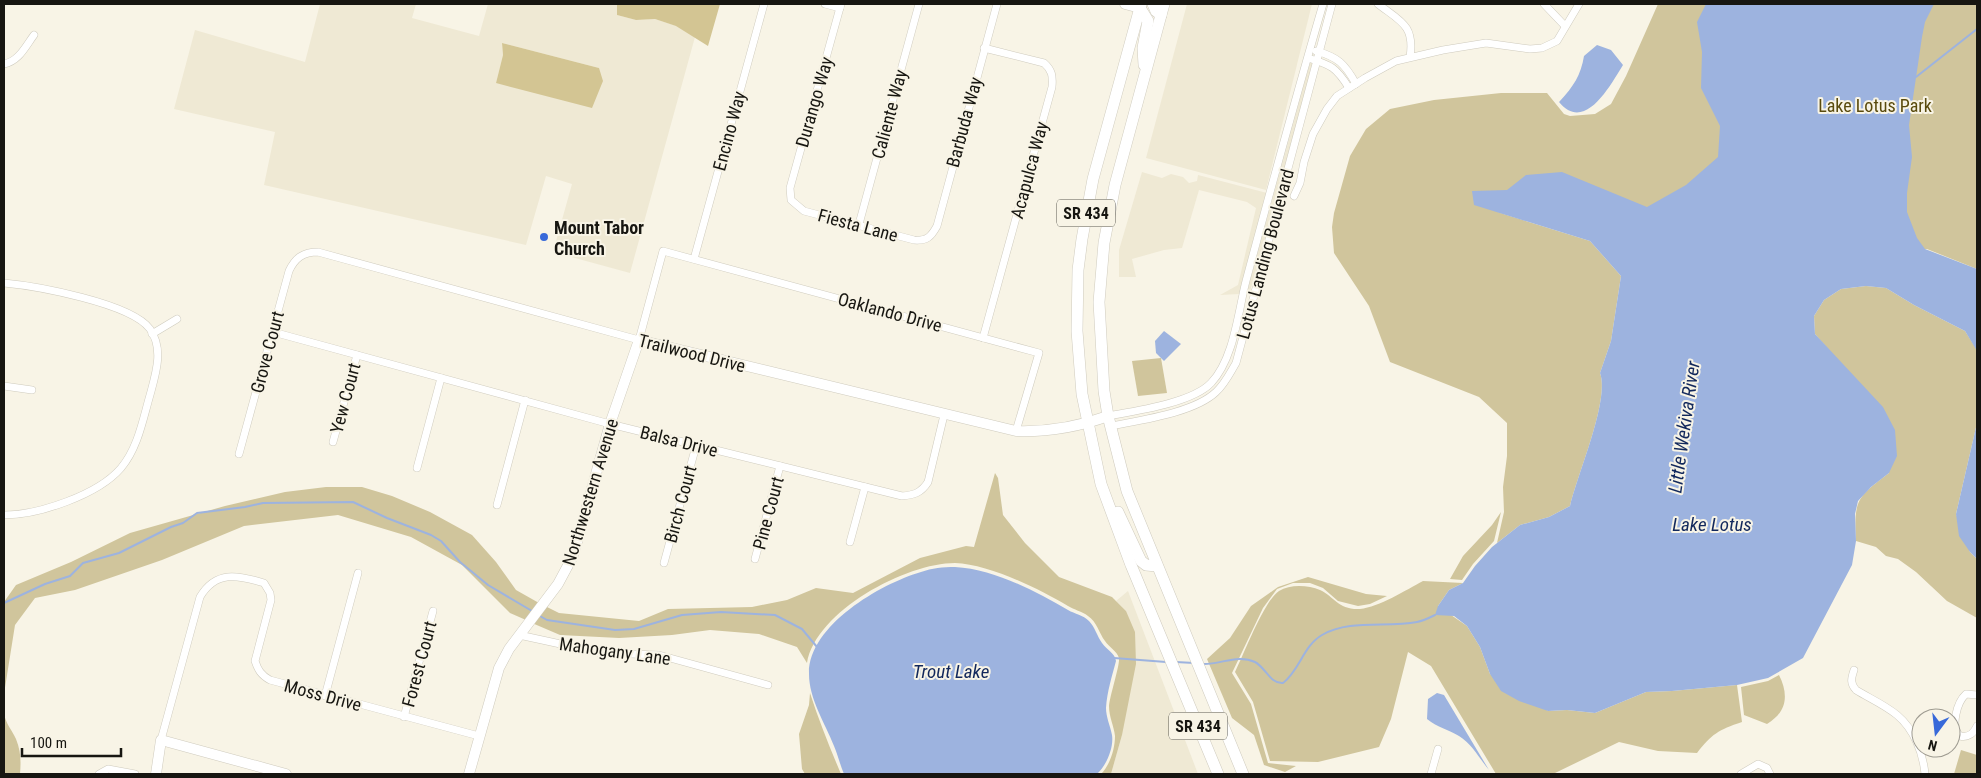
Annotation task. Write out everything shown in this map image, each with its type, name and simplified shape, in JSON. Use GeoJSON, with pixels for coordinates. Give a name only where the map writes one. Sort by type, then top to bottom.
{"type":"FeatureCollection","features":[{"type":"Feature","properties":{"kind":"main road"},"geometry":{"type":"LineString","coordinates":[[1153,4],[1156,11],[1163,9]]}},
{"type":"Feature","properties":{"kind":"main road"},"geometry":{"type":"LineString","coordinates":[[1140,6],[1148,21],[1143,48],[1145,75]]}},
{"type":"Feature","properties":{"kind":"main road","name":"SR 434"},"geometry":{"type":"LineString","coordinates":[[1140,6],[1093,179],[1082,239],[1077,331],[1082,394],[1100,484],[1131,565],[1221,774]]}},
{"type":"Feature","properties":{"kind":"main road","name":"SR 434"},"geometry":{"type":"LineString","coordinates":[[1163,9],[1115,185],[1104,243],[1099,302],[1100,332],[1109,421],[1127,490],[1190,649],[1243,774]]}},
{"type":"Feature","properties":{"kind":"main road"},"geometry":{"type":"LineString","coordinates":[[1100,484],[1113,500],[1141,561],[1146,565],[1157,566]]}},
{"type":"Feature","properties":{"kind":"street","name":"Encino Way"},"geometry":{"type":"LineString","coordinates":[[694,259],[764,4]]}},
{"type":"Feature","properties":{"kind":"street"},"geometry":{"type":"LineString","coordinates":[[825,4],[841,6]]}},
{"type":"Feature","properties":{"kind":"street","name":"Caliente Way"},"geometry":{"type":"LineString","coordinates":[[859,224],[919,4]]}},
{"type":"Feature","properties":{"kind":"street","name":"Barbuda Way"},"geometry":{"type":"LineString","coordinates":[[928,239],[937,226],[997,4]]}},
{"type":"Feature","properties":{"kind":"street"},"geometry":{"type":"LineString","coordinates":[[1125,4],[1140,6]]}},
{"type":"Feature","properties":{"kind":"street","name":"Lotus Landing Boulevard"},"geometry":{"type":"LineString","coordinates":[[1109,421],[1177,402],[1209,385],[1218,376],[1226,360],[1323,4]]}},
{"type":"Feature","properties":{"kind":"street","name":"Lotus Landing Boulevard"},"geometry":{"type":"LineString","coordinates":[[1109,421],[1180,411],[1216,393],[1226,381],[1236,363],[1332,4]]}},
{"type":"Feature","properties":{"kind":"street"},"geometry":{"type":"LineString","coordinates":[[1378,4],[1404,23],[1408,29],[1411,43],[1410,57]]}},
{"type":"Feature","properties":{"kind":"street"},"geometry":{"type":"LineString","coordinates":[[1544,4],[1566,26]]}},
{"type":"Feature","properties":{"kind":"street"},"geometry":{"type":"LineString","coordinates":[[1294,196],[1300,183],[1304,162],[1313,134],[1336,96],[1396,60],[1486,43],[1530,49],[1552,45],[1557,41],[1579,4]]}},
{"type":"Feature","properties":{"kind":"street","name":"Durango Way"},"geometry":{"type":"LineString","coordinates":[[791,200],[790,188],[841,6]]}},
{"type":"Feature","properties":{"kind":"street"},"geometry":{"type":"LineString","coordinates":[[4,64],[17,58],[34,35]]}},
{"type":"Feature","properties":{"kind":"street","name":"Acapulca Way"},"geometry":{"type":"LineString","coordinates":[[984,48],[1044,63],[1050,69],[1053,77],[1052,87],[984,338]]}},
{"type":"Feature","properties":{"kind":"street"},"geometry":{"type":"LineString","coordinates":[[1310,49],[1338,59],[1349,71],[1356,84]]}},
{"type":"Feature","properties":{"kind":"street"},"geometry":{"type":"LineString","coordinates":[[1308,58],[1333,66],[1340,73],[1349,88]]}},
{"type":"Feature","properties":{"kind":"street"},"geometry":{"type":"LineString","coordinates":[[1333,66],[1338,59]]}},
{"type":"Feature","properties":{"kind":"street","name":"Fiesta Lane"},"geometry":{"type":"LineString","coordinates":[[791,200],[804,211],[914,240],[928,239]]}},
{"type":"Feature","properties":{"kind":"street","name":"Oaklando Drive"},"geometry":{"type":"LineString","coordinates":[[663,251],[1038,353],[1016,432]]}},
{"type":"Feature","properties":{"kind":"street","name":"Northwestern Avenue"},"geometry":{"type":"LineString","coordinates":[[469,774],[499,668],[508,649],[558,584],[573,556],[610,424],[639,340],[663,251]]}},
{"type":"Feature","properties":{"kind":"street","name":"Trailwood Drive"},"geometry":{"type":"LineString","coordinates":[[302,255],[318,252],[639,340],[1016,432],[1046,430],[1109,421]]}},
{"type":"Feature","properties":{"kind":"street","name":"Grove Court"},"geometry":{"type":"LineString","coordinates":[[239,454],[289,271],[294,261],[302,255]]}},
{"type":"Feature","properties":{"kind":"street"},"geometry":{"type":"LineString","coordinates":[[4,283],[43,288],[116,307],[136,317],[149,328],[157,342],[158,357],[156,374],[138,437],[122,468],[102,484],[67,501],[28,513],[4,515]]}},
{"type":"Feature","properties":{"kind":"street"},"geometry":{"type":"LineString","coordinates":[[152,334],[176,319]]}},
{"type":"Feature","properties":{"kind":"street","name":"Balsa Drive"},"geometry":{"type":"LineString","coordinates":[[272,332],[610,424],[902,496],[922,491],[928,482],[944,415]]}},
{"type":"Feature","properties":{"kind":"street","name":"Yew Court"},"geometry":{"type":"LineString","coordinates":[[333,442],[357,355]]}},
{"type":"Feature","properties":{"kind":"street"},"geometry":{"type":"LineString","coordinates":[[417,468],[441,378]]}},
{"type":"Feature","properties":{"kind":"street"},"geometry":{"type":"LineString","coordinates":[[4,386],[32,390]]}},
{"type":"Feature","properties":{"kind":"street"},"geometry":{"type":"LineString","coordinates":[[497,505],[525,400]]}},
{"type":"Feature","properties":{"kind":"street","name":"Birch Court"},"geometry":{"type":"LineString","coordinates":[[664,563],[696,446]]}},
{"type":"Feature","properties":{"kind":"street","name":"Pine Court"},"geometry":{"type":"LineString","coordinates":[[755,559],[780,466]]}},
{"type":"Feature","properties":{"kind":"street"},"geometry":{"type":"LineString","coordinates":[[850,542],[865,487]]}},
{"type":"Feature","properties":{"kind":"street"},"geometry":{"type":"LineString","coordinates":[[325,696],[358,572]]}},
{"type":"Feature","properties":{"kind":"street","name":"Moss Drive"},"geometry":{"type":"LineString","coordinates":[[162,740],[200,597],[206,587],[214,580],[225,577],[248,578],[264,583],[270,593],[270,600],[255,661],[263,676],[270,680],[325,696],[479,736]]}},
{"type":"Feature","properties":{"kind":"street","name":"Forest Court"},"geometry":{"type":"LineString","coordinates":[[404,716],[433,611]]}},
{"type":"Feature","properties":{"kind":"street","name":"Mahogany Lane"},"geometry":{"type":"LineString","coordinates":[[519,635],[602,653],[659,654],[768,685]]}},
{"type":"Feature","properties":{"kind":"street"},"geometry":{"type":"LineString","coordinates":[[1854,670],[1851,684],[1856,690],[1897,715],[1918,744],[1925,774]]}},
{"type":"Feature","properties":{"kind":"street"},"geometry":{"type":"LineString","coordinates":[[1977,695],[1966,694],[1961,698],[1955,721],[1955,730],[1960,736],[1967,736],[1975,731],[1977,726]]}},
{"type":"Feature","properties":{"kind":"street"},"geometry":{"type":"LineString","coordinates":[[156,774],[162,740],[286,774]]}},
{"type":"Feature","properties":{"kind":"street"},"geometry":{"type":"LineString","coordinates":[[1431,774],[1438,749]]}},
{"type":"Feature","properties":{"kind":"street"},"geometry":{"type":"LineString","coordinates":[[1741,774],[1758,764],[1767,768],[1770,774]]}},
{"type":"Feature","properties":{"kind":"street"},"geometry":{"type":"LineString","coordinates":[[99,774],[108,769],[134,774]]}},
{"type":"Feature","properties":{"kind":"shaded area"},"geometry":{"type":"Polygon","coordinates":[[[320,4],[416,4],[412,18],[479,36],[488,4],[617,4],[617,15],[636,20],[655,19],[677,26],[695,37],[630,273],[553,252],[572,184],[546,176],[526,245],[264,185],[275,132],[174,109],[195,30],[305,62],[320,4]],[[502,43],[503,55],[496,83],[599,68],[502,43]]]}},
{"type":"Feature","properties":{"kind":"shaded area"},"geometry":{"type":"Polygon","coordinates":[[[617,4],[720,4],[708,46],[676,26],[655,19],[636,20],[617,15],[617,4]]]}},
{"type":"Feature","properties":{"kind":"shaded area"},"geometry":{"type":"Polygon","coordinates":[[[1187,4],[1312,4],[1266,190],[1146,158],[1187,4]]]}},
{"type":"Feature","properties":{"kind":"shaded area"},"geometry":{"type":"Polygon","coordinates":[[[502,43],[599,68],[603,81],[592,108],[496,83],[503,55],[502,43]]]}},
{"type":"Feature","properties":{"kind":"shaded area"},"geometry":{"type":"Polygon","coordinates":[[[1310,63],[1313,63],[1275,203],[1249,295],[1246,295],[1310,63]]]}},
{"type":"Feature","properties":{"kind":"shaded area"},"geometry":{"type":"Polygon","coordinates":[[[1142,172],[1162,178],[1171,174],[1183,177],[1189,183],[1197,181],[1198,175],[1267,193],[1239,294],[1220,295],[1238,285],[1256,208],[1247,202],[1199,190],[1182,248],[1164,250],[1132,259],[1136,277],[1119,277],[1119,250],[1142,172]]]}},
{"type":"Feature","properties":{"kind":"shaded area"},"geometry":{"type":"Polygon","coordinates":[[[1128,591],[1198,774],[1111,774],[1122,735],[1126,611],[1116,601],[1128,591]]]}},
{"type":"Feature","properties":{"kind":"green space","name":"Lake Lotus Park"},"geometry":{"type":"Polygon","coordinates":[[[1658,4],[1977,4],[1977,269],[1927,249],[1689,263],[1497,212],[1590,241],[1621,276],[1611,341],[1600,373],[1602,385],[1601,401],[1570,506],[1549,517],[1520,525],[1497,543],[1504,512],[1503,487],[1507,456],[1507,423],[1479,397],[1390,362],[1369,306],[1334,253],[1332,227],[1334,213],[1350,156],[1366,129],[1390,109],[1434,100],[1501,93],[1547,93],[1564,114],[1570,116],[1595,114],[1611,104],[1626,76],[1658,4]]]}},
{"type":"Feature","properties":{"kind":"green space"},"geometry":{"type":"Polygon","coordinates":[[[1866,286],[1886,288],[1914,305],[1965,331],[1977,350],[1977,423],[1956,514],[1970,552],[1977,559],[1977,618],[1947,601],[1916,572],[1898,559],[1886,556],[1876,547],[1856,541],[1856,517],[1859,501],[1870,488],[1889,473],[1835,357],[1815,334],[1814,316],[1824,300],[1841,289],[1866,286]]]}},
{"type":"Feature","properties":{"kind":"green space"},"geometry":{"type":"Polygon","coordinates":[[[1161,358],[1167,393],[1138,396],[1132,361],[1161,358]]]}},
{"type":"Feature","properties":{"kind":"green space"},"geometry":{"type":"Polygon","coordinates":[[[995,473],[998,478],[1003,515],[1025,543],[1059,577],[1112,597],[1126,611],[1135,632],[1136,664],[1122,735],[1111,774],[1101,774],[1109,761],[1114,746],[1115,736],[1109,706],[1119,658],[1115,651],[1105,641],[1094,621],[1086,614],[1013,578],[968,564],[935,565],[912,571],[866,594],[827,625],[814,644],[807,663],[797,647],[759,634],[710,630],[672,635],[619,638],[560,635],[532,623],[545,606],[559,613],[639,621],[668,609],[752,607],[787,600],[816,588],[853,593],[920,558],[966,546],[974,547],[995,473]]]}},
{"type":"Feature","properties":{"kind":"green space"},"geometry":{"type":"Polygon","coordinates":[[[326,487],[362,487],[392,496],[430,512],[472,535],[496,562],[516,590],[539,603],[526,620],[510,613],[462,565],[411,537],[338,515],[244,526],[162,560],[75,590],[35,598],[15,625],[4,694],[4,602],[16,585],[71,562],[130,533],[225,506],[285,492],[326,487]]]}},
{"type":"Feature","properties":{"kind":"green space"},"geometry":{"type":"Polygon","coordinates":[[[1501,512],[1494,541],[1473,564],[1462,580],[1450,579],[1463,556],[1492,525],[1501,512]]]}},
{"type":"Feature","properties":{"kind":"green space"},"geometry":{"type":"Polygon","coordinates":[[[1308,577],[1366,594],[1387,596],[1370,604],[1358,606],[1338,601],[1323,588],[1310,583],[1293,583],[1277,589],[1263,608],[1232,673],[1251,704],[1268,763],[1296,766],[1285,772],[1264,765],[1254,735],[1232,718],[1207,659],[1230,638],[1251,606],[1278,587],[1308,577]]]}},
{"type":"Feature","properties":{"kind":"green space"},"geometry":{"type":"Polygon","coordinates":[[[1423,581],[1463,583],[1449,590],[1438,606],[1467,626],[1480,647],[1490,674],[1548,711],[1567,710],[1595,713],[1646,692],[1737,685],[1742,722],[1716,733],[1697,753],[1658,751],[1619,742],[1553,774],[1496,774],[1431,666],[1408,652],[1391,719],[1379,747],[1318,762],[1270,761],[1253,702],[1235,672],[1261,616],[1273,597],[1283,589],[1305,586],[1320,590],[1342,605],[1353,609],[1360,609],[1384,602],[1423,581]]]}},
{"type":"Feature","properties":{"kind":"green space"},"geometry":{"type":"Polygon","coordinates":[[[1779,675],[1785,696],[1779,714],[1767,724],[1744,715],[1741,687],[1768,681],[1779,675]]]}},
{"type":"Feature","properties":{"kind":"green space"},"geometry":{"type":"Polygon","coordinates":[[[810,693],[841,774],[805,774],[802,769],[799,734],[809,705],[810,693]]]}},
{"type":"Feature","properties":{"kind":"green space"},"geometry":{"type":"Polygon","coordinates":[[[4,714],[19,748],[20,774],[4,774],[4,714]]]}},
{"type":"Feature","properties":{"kind":"green space"},"geometry":{"type":"Polygon","coordinates":[[[1961,750],[1977,755],[1977,774],[1954,774],[1959,758],[1961,758],[1961,750]]]}},
{"type":"Feature","properties":{"kind":"water","name":"Lake Lotus"},"geometry":{"type":"Polygon","coordinates":[[[1706,4],[1934,4],[1925,22],[1909,125],[1912,157],[1907,193],[1907,212],[1917,238],[1925,249],[1977,269],[1977,351],[1965,331],[1914,305],[1886,288],[1866,286],[1841,289],[1824,300],[1814,316],[1815,334],[1883,407],[1895,430],[1897,456],[1889,473],[1871,487],[1858,501],[1855,514],[1856,541],[1852,565],[1803,658],[1768,678],[1737,685],[1646,692],[1595,713],[1567,710],[1548,711],[1519,701],[1501,691],[1490,674],[1480,647],[1467,626],[1454,616],[1435,615],[1438,606],[1449,590],[1463,583],[1492,547],[1520,525],[1549,517],[1570,506],[1601,401],[1602,385],[1600,373],[1611,341],[1621,276],[1590,241],[1474,205],[1472,191],[1507,190],[1526,175],[1562,172],[1647,207],[1686,185],[1718,157],[1720,126],[1701,88],[1702,52],[1697,22],[1706,4]]]}},
{"type":"Feature","properties":{"kind":"water"},"geometry":{"type":"Polygon","coordinates":[[[1597,45],[1611,50],[1623,65],[1596,103],[1588,109],[1578,112],[1569,110],[1559,102],[1576,80],[1584,56],[1597,45]]]}},
{"type":"Feature","properties":{"kind":"water"},"geometry":{"type":"Polygon","coordinates":[[[1164,331],[1181,344],[1164,361],[1156,353],[1155,341],[1164,331]]]}},
{"type":"Feature","properties":{"kind":"water"},"geometry":{"type":"Polygon","coordinates":[[[1977,423],[1977,559],[1959,536],[1956,514],[1977,423]]]}},
{"type":"Feature","properties":{"kind":"water","name":"Trout Lake"},"geometry":{"type":"Polygon","coordinates":[[[955,567],[999,576],[1084,617],[1091,623],[1102,643],[1114,656],[1116,661],[1106,708],[1112,735],[1112,745],[1106,762],[1097,774],[844,774],[815,702],[810,683],[809,674],[812,656],[820,640],[833,624],[849,610],[886,586],[925,571],[955,567]]]}},
{"type":"Feature","properties":{"kind":"water"},"geometry":{"type":"Polygon","coordinates":[[[1437,693],[1444,695],[1489,770],[1464,739],[1427,719],[1428,699],[1437,693]]]}},
{"type":"Feature","properties":{"kind":"waterway","name":"Little Wekiva River"},"geometry":{"type":"LineString","coordinates":[[1916,77],[1977,29]]}},
{"type":"Feature","properties":{"kind":"waterway","name":"Little Wekiva River"},"geometry":{"type":"LineString","coordinates":[[4,603],[45,584],[70,576],[83,563],[119,553],[183,523],[197,513],[263,503],[353,502],[441,541],[460,562],[488,585],[532,611]]}},
{"type":"Feature","properties":{"kind":"waterway","name":"Little Wekiva River"},"geometry":{"type":"LineString","coordinates":[[538,615],[547,620],[615,630],[634,629],[682,615],[721,612],[775,615],[802,629],[817,647]]}},
{"type":"Feature","properties":{"kind":"waterway","name":"Little Wekiva River"},"geometry":{"type":"LineString","coordinates":[[1204,664],[1236,659],[1249,660],[1259,665],[1275,681],[1283,683],[1294,672],[1310,645],[1322,635],[1333,630],[1356,625],[1405,624],[1424,620],[1435,615]]}},
{"type":"Feature","properties":{"kind":"waterway","name":"Little Wekiva River"},"geometry":{"type":"LineString","coordinates":[[1114,658],[1166,662]]}},
{"type":"Feature","properties":{"kind":"waterway","name":"Little Wekiva River"},"geometry":{"type":"LineString","coordinates":[[1176,662],[1194,663]]}},
{"type":"Feature","properties":{"kind":"place","name":"Mount Tabor Church"},"geometry":{"type":"Point","coordinates":[544,237]}}]}
